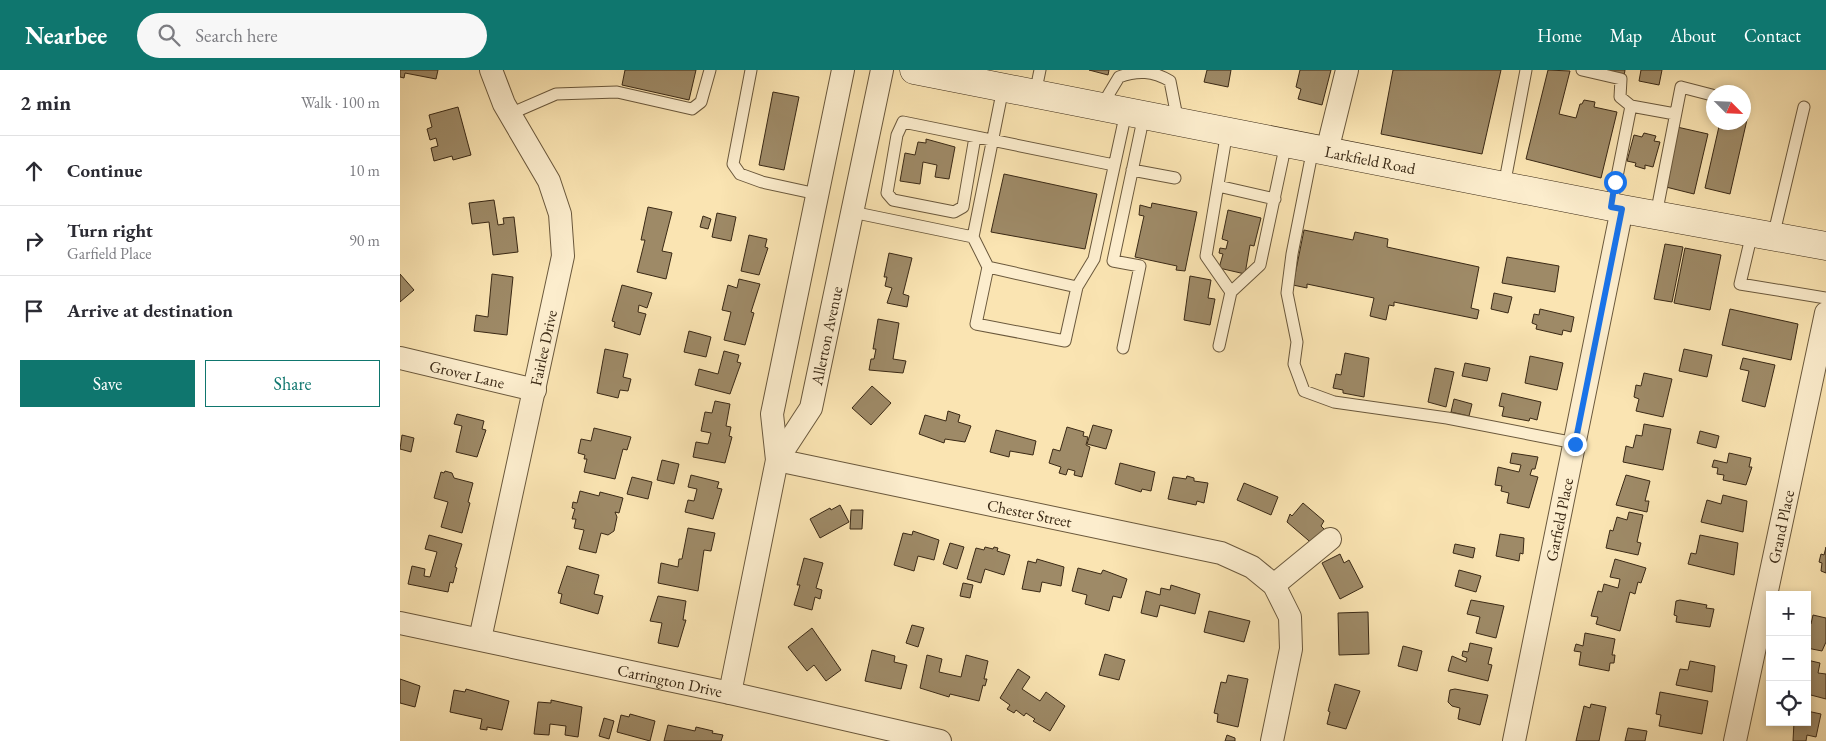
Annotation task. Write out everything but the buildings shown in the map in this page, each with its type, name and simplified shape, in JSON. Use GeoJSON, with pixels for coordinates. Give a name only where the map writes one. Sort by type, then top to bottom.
{"type":"FeatureCollection","features":[{"type":"Feature","properties":{"kind":"main road","name":"Larkfield Road"},"geometry":{"type":"LineString","coordinates":[[924,71],[1003,88],[1038,82],[1124,111],[1617,208],[1826,246]]}},
{"type":"Feature","properties":{"kind":"street","name":"Fairlee Drive"},"geometry":{"type":"LineString","coordinates":[[480,639],[563,256],[560,214],[549,181],[510,114],[490,70]]}},
{"type":"Feature","properties":{"kind":"street","name":"Allerton Avenue"},"geometry":{"type":"LineString","coordinates":[[730,693],[777,460],[772,414],[843,70]]}},
{"type":"Feature","properties":{"kind":"street","name":"Allerton Avenue"},"geometry":{"type":"LineString","coordinates":[[777,460],[811,408],[882,70]]}},
{"type":"Feature","properties":{"kind":"street"},"geometry":{"type":"LineString","coordinates":[[1320,150],[1346,70]]}},
{"type":"Feature","properties":{"kind":"street"},"geometry":{"type":"LineString","coordinates":[[817,194],[852,207]]}},
{"type":"Feature","properties":{"kind":"street","name":"Garfield Place"},"geometry":{"type":"LineString","coordinates":[[1514,741],[1575,444],[1617,208]]}},
{"type":"Feature","properties":{"kind":"street","name":"Grand Place"},"geometry":{"type":"LineString","coordinates":[[1735,741],[1826,313]]}},
{"type":"Feature","properties":{"kind":"street","name":"Grover Lane"},"geometry":{"type":"LineString","coordinates":[[400,358],[535,390]]}},
{"type":"Feature","properties":{"kind":"street","name":"Chester Street"},"geometry":{"type":"LineString","coordinates":[[777,460],[1221,553],[1252,567],[1274,585],[1290,617],[1291,649],[1272,741]]}},
{"type":"Feature","properties":{"kind":"street"},"geometry":{"type":"LineString","coordinates":[[1274,585],[1330,539]]}},
{"type":"Feature","properties":{"kind":"street","name":"Carrington Drive"},"geometry":{"type":"LineString","coordinates":[[400,624],[480,639],[574,662],[730,693],[940,741]]}},
{"type":"Feature","properties":{"kind":"lane"},"geometry":{"type":"LineString","coordinates":[[510,114],[556,94],[616,92],[692,109],[701,102],[710,70]]}},
{"type":"Feature","properties":{"kind":"lane"},"geometry":{"type":"LineString","coordinates":[[751,70],[733,164],[740,174],[762,182],[817,194]]}},
{"type":"Feature","properties":{"kind":"lane"},"geometry":{"type":"LineString","coordinates":[[1504,186],[1526,70]]}},
{"type":"Feature","properties":{"kind":"lane"},"geometry":{"type":"LineString","coordinates":[[1582,70],[1621,79],[1620,97],[1631,106],[1675,114]]}},
{"type":"Feature","properties":{"kind":"lane"},"geometry":{"type":"LineString","coordinates":[[1123,348],[1140,266],[1113,261],[1132,170],[1119,77],[1134,71],[1157,74],[1170,81],[1178,122]]}},
{"type":"Feature","properties":{"kind":"lane"},"geometry":{"type":"LineString","coordinates":[[1656,215],[1681,87],[1706,93]]}},
{"type":"Feature","properties":{"kind":"lane"},"geometry":{"type":"LineString","coordinates":[[1003,88],[973,237],[988,267],[976,324],[1065,342],[1077,287],[1094,259],[1124,111]]}},
{"type":"Feature","properties":{"kind":"lane"},"geometry":{"type":"LineString","coordinates":[[1617,208],[1631,106]]}},
{"type":"Feature","properties":{"kind":"lane"},"geometry":{"type":"LineString","coordinates":[[1804,107],[1763,235],[1740,284],[1826,298]]}},
{"type":"Feature","properties":{"kind":"lane"},"geometry":{"type":"LineString","coordinates":[[975,137],[963,207],[954,212],[893,200],[887,193],[897,135],[903,122],[1114,165]]}},
{"type":"Feature","properties":{"kind":"lane"},"geometry":{"type":"LineString","coordinates":[[1228,131],[1206,256],[1231,292]]}},
{"type":"Feature","properties":{"kind":"lane"},"geometry":{"type":"LineString","coordinates":[[1219,346],[1231,292],[1260,265],[1286,143]]}},
{"type":"Feature","properties":{"kind":"lane"},"geometry":{"type":"LineString","coordinates":[[1320,150],[1293,245],[1287,293],[1298,342],[1294,364],[1304,391],[1334,402],[1447,418],[1575,444]]}},
{"type":"Feature","properties":{"kind":"lane"},"geometry":{"type":"LineString","coordinates":[[1132,170],[1176,178]]}},
{"type":"Feature","properties":{"kind":"lane"},"geometry":{"type":"LineString","coordinates":[[1218,186],[1275,199]]}},
{"type":"Feature","properties":{"kind":"lane"},"geometry":{"type":"LineString","coordinates":[[852,207],[973,237]]}},
{"type":"Feature","properties":{"kind":"lane"},"geometry":{"type":"LineString","coordinates":[[988,267],[1077,287]]}},
{"type":"Feature","properties":{"kind":"route"},"geometry":{"type":"LineString","coordinates":[[1575,444],[1622,209],[1611,207],[1615,182]]}}]}
